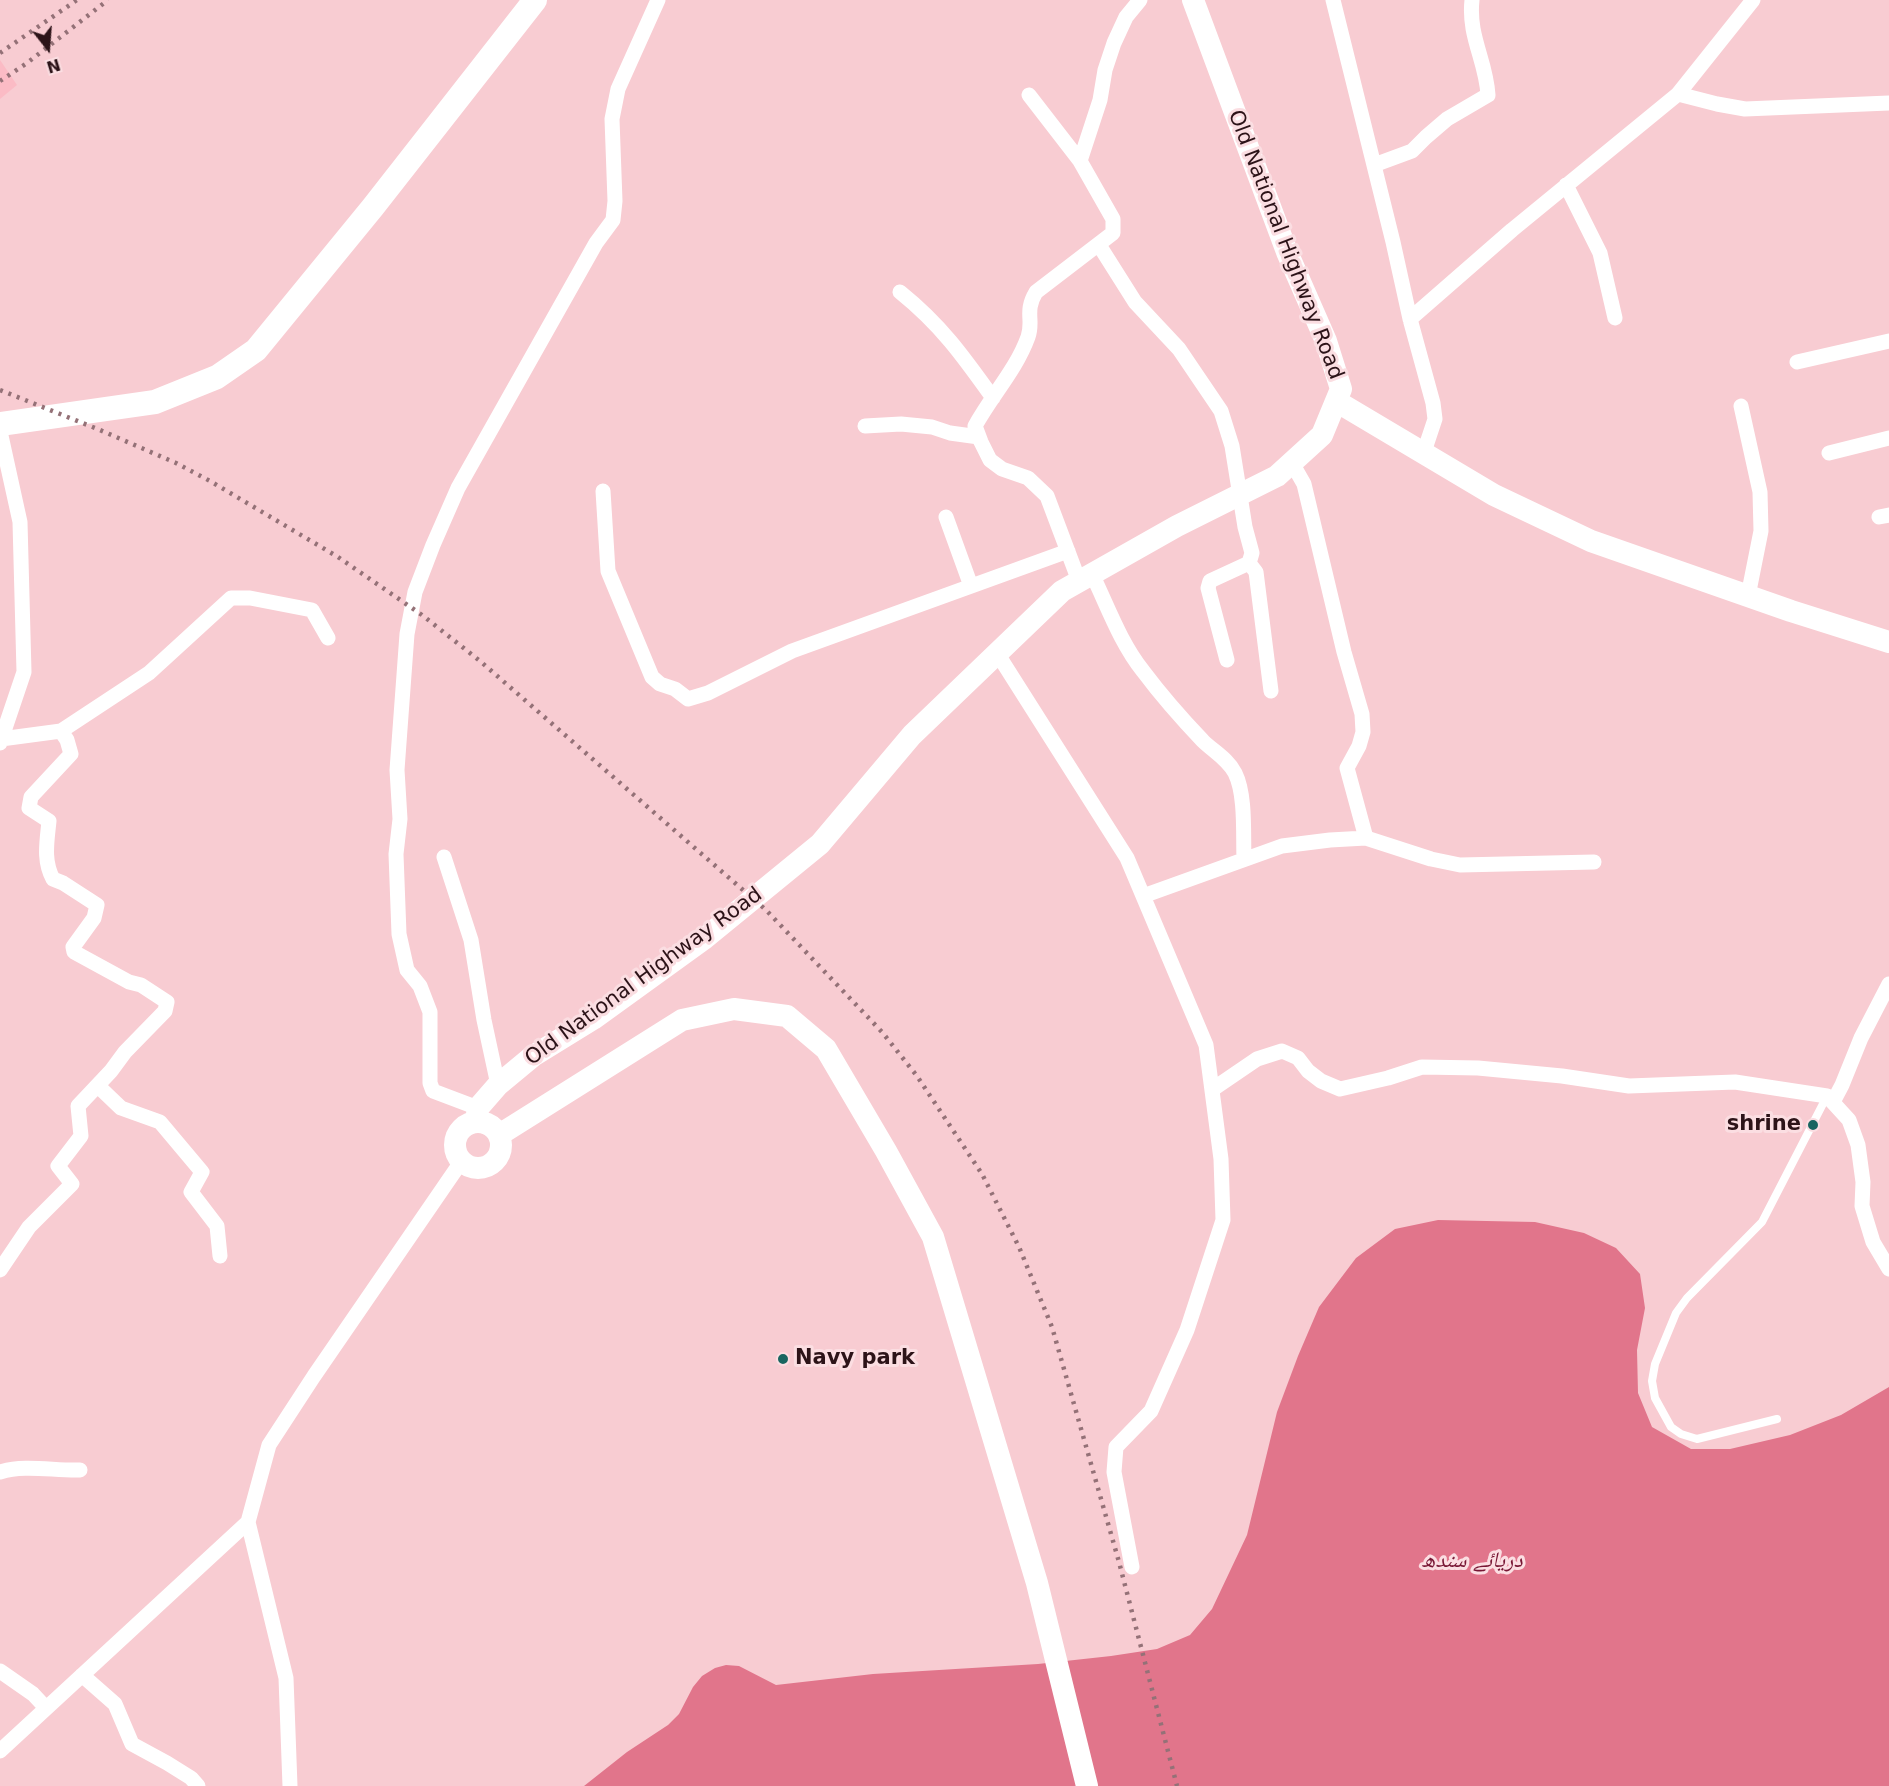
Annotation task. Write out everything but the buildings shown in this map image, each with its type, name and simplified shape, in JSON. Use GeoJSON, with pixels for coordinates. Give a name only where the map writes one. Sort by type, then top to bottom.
{"type":"FeatureCollection","features":[{"type":"Feature","properties":{"kind":"main road"},"geometry":{"type":"LineString","coordinates":[[0,409],[151,387],[209,363],[245,338],[361,198],[515,0]]}},
{"type":"Feature","properties":{"kind":"main road"},"geometry":{"type":"LineString","coordinates":[[0,424],[155,402],[217,376],[256,350],[373,207],[535,0]]}},
{"type":"Feature","properties":{"kind":"main road","name":"Old National Highway Road"},"geometry":{"type":"LineString","coordinates":[[477,1115],[498,1085],[532,1056],[593,1019],[705,938],[791,870],[820,844],[912,735],[1062,591],[1177,526],[1277,476],[1322,435],[1341,389],[1326,341],[1287,252],[1192,0]]}},
{"type":"Feature","properties":{"kind":"main road"},"geometry":{"type":"LineString","coordinates":[[1336,400],[1494,495],[1591,541],[1889,642]]}},
{"type":"Feature","properties":{"kind":"main road"},"geometry":{"type":"LineString","coordinates":[[499,1135],[682,1020],[734,1009],[787,1016],[826,1049],[886,1151],[933,1238],[1037,1583],[1087,1786]]}},
{"type":"Feature","properties":{"kind":"main road"},"geometry":{"type":"LineString","coordinates":[[477,1115],[494,1127],[501,1143],[500,1153],[495,1161],[478,1168],[469,1167],[461,1161],[454,1148],[454,1140],[462,1127],[477,1115]]}},
{"type":"Feature","properties":{"kind":"street"},"geometry":{"type":"LineString","coordinates":[[477,1115],[433,1091],[430,1083],[430,1012],[420,986],[407,969],[399,934],[396,854],[400,819],[397,770],[407,634],[415,592],[458,488],[596,243],[613,220],[615,201],[612,119],[618,89],[658,0]]}},
{"type":"Feature","properties":{"kind":"street"},"geometry":{"type":"LineString","coordinates":[[1080,161],[1100,100],[1105,70],[1114,43],[1126,17],[1140,0]]}},
{"type":"Feature","properties":{"kind":"street"},"geometry":{"type":"LineString","coordinates":[[1333,0],[1410,319],[1433,403],[1435,419],[1424,452]]}},
{"type":"Feature","properties":{"kind":"street"},"geometry":{"type":"LineString","coordinates":[[1374,165],[1412,151],[1447,119],[1488,94],[1487,80],[1472,32],[1472,0]]}},
{"type":"Feature","properties":{"kind":"street"},"geometry":{"type":"LineString","coordinates":[[1410,319],[1566,185],[1678,94],[1753,0]]}},
{"type":"Feature","properties":{"kind":"street"},"geometry":{"type":"LineString","coordinates":[[1678,94],[1745,109],[1889,103]]}},
{"type":"Feature","properties":{"kind":"street"},"geometry":{"type":"LineString","coordinates":[[1029,95],[1080,161],[1113,219],[1113,233],[1036,292],[1029,303],[1029,334],[1013,370],[985,408],[975,426],[990,460],[1002,469],[1028,478],[1047,496],[1068,551],[1085,578],[1103,596],[1115,628],[1142,670],[1204,742],[1235,773],[1241,802],[1244,859]]}},
{"type":"Feature","properties":{"kind":"street"},"geometry":{"type":"LineString","coordinates":[[1566,185],[1600,253],[1615,318]]}},
{"type":"Feature","properties":{"kind":"street"},"geometry":{"type":"LineString","coordinates":[[1099,245],[1135,302],[1179,349],[1221,411],[1232,446],[1245,527],[1252,554],[1249,563],[1210,581],[1208,588],[1227,660]]}},
{"type":"Feature","properties":{"kind":"street"},"geometry":{"type":"LineString","coordinates":[[900,292],[926,313],[947,335],[993,398]]}},
{"type":"Feature","properties":{"kind":"street"},"geometry":{"type":"LineString","coordinates":[[1797,362],[1889,341]]}},
{"type":"Feature","properties":{"kind":"street"},"geometry":{"type":"LineString","coordinates":[[1741,406],[1760,492],[1761,531],[1748,596]]}},
{"type":"Feature","properties":{"kind":"street"},"geometry":{"type":"LineString","coordinates":[[865,426],[901,424],[932,427],[950,433],[979,437]]}},
{"type":"Feature","properties":{"kind":"street"},"geometry":{"type":"LineString","coordinates":[[0,431],[20,522],[24,672],[1,741],[61,731],[149,673],[231,598],[250,597],[312,610],[328,638]]}},
{"type":"Feature","properties":{"kind":"street"},"geometry":{"type":"LineString","coordinates":[[1829,453],[1889,438]]}},
{"type":"Feature","properties":{"kind":"street"},"geometry":{"type":"LineString","coordinates":[[1292,462],[1304,484],[1344,652],[1362,714],[1363,732],[1359,746],[1347,768],[1366,838]]}},
{"type":"Feature","properties":{"kind":"street"},"geometry":{"type":"LineString","coordinates":[[603,491],[608,571],[652,677],[660,684],[675,689],[688,699],[708,693],[792,651],[1068,551]]}},
{"type":"Feature","properties":{"kind":"street"},"geometry":{"type":"LineString","coordinates":[[946,517],[971,586]]}},
{"type":"Feature","properties":{"kind":"street"},"geometry":{"type":"LineString","coordinates":[[1249,563],[1256,572],[1271,691]]}},
{"type":"Feature","properties":{"kind":"street"},"geometry":{"type":"LineString","coordinates":[[997,653],[1126,858],[1206,1045],[1213,1089],[1221,1158],[1222,1220],[1187,1330],[1151,1411],[1116,1447],[1114,1458],[1114,1472],[1132,1567]]}},
{"type":"Feature","properties":{"kind":"street"},"geometry":{"type":"LineString","coordinates":[[0,1270],[28,1227],[72,1184],[58,1166],[81,1136],[78,1106],[98,1086],[124,1052],[165,1011],[167,1002],[141,985],[129,982],[74,952],[74,947],[94,918],[97,905],[53,879],[48,870],[45,855],[49,821],[29,808],[31,796],[71,754],[67,740],[61,731]]}},
{"type":"Feature","properties":{"kind":"street"},"geometry":{"type":"LineString","coordinates":[[1143,896],[1282,846],[1329,840],[1366,838],[1431,859],[1460,865],[1593,862]]}},
{"type":"Feature","properties":{"kind":"street"},"geometry":{"type":"LineString","coordinates":[[444,857],[471,940],[484,1020],[498,1085]]}},
{"type":"Feature","properties":{"kind":"street"},"geometry":{"type":"LineString","coordinates":[[1830,1099],[1842,1085],[1861,1038],[1889,984]]}},
{"type":"Feature","properties":{"kind":"street"},"geometry":{"type":"LineString","coordinates":[[1213,1089],[1257,1059],[1282,1051],[1298,1058],[1308,1071],[1321,1081],[1340,1089],[1422,1068],[1478,1068],[1562,1076],[1629,1086],[1735,1082],[1830,1099],[1849,1120],[1858,1145],[1863,1182],[1862,1206],[1874,1242],[1889,1269]]}},
{"type":"Feature","properties":{"kind":"street"},"geometry":{"type":"LineString","coordinates":[[98,1086],[121,1108],[160,1122],[202,1172],[191,1192],[217,1226],[220,1256]]}},
{"type":"Feature","properties":{"kind":"street"},"geometry":{"type":"LineString","coordinates":[[290,1786],[286,1678],[248,1522],[269,1445],[461,1161]]}},
{"type":"Feature","properties":{"kind":"street"},"geometry":{"type":"LineString","coordinates":[[0,1472],[11,1468],[80,1470]]}},
{"type":"Feature","properties":{"kind":"street"},"geometry":{"type":"LineString","coordinates":[[0,1751],[248,1522]]}},
{"type":"Feature","properties":{"kind":"street"},"geometry":{"type":"LineString","coordinates":[[0,1671],[33,1694],[46,1708]]}},
{"type":"Feature","properties":{"kind":"street"},"geometry":{"type":"LineString","coordinates":[[82,1676],[115,1704],[132,1744],[168,1763],[191,1778],[198,1786]]}},
{"type":"Feature","properties":{"kind":"lane"},"geometry":{"type":"LineString","coordinates":[[1777,1419],[1697,1439],[1681,1434],[1671,1427],[1655,1398],[1652,1381],[1655,1364],[1676,1313],[1687,1298],[1749,1238],[1762,1222],[1830,1099]]}},
{"type":"Feature","properties":{"kind":"shaded area"},"geometry":{"type":"Polygon","coordinates":[[[0,60],[17,85],[0,99],[0,60]]]}},
{"type":"Feature","properties":{"kind":"water","name":"دریائے سندھ"},"geometry":{"type":"Polygon","coordinates":[[[1438,1220],[1535,1222],[1584,1233],[1616,1248],[1640,1274],[1645,1308],[1637,1350],[1638,1393],[1652,1427],[1691,1449],[1730,1449],[1790,1435],[1841,1415],[1889,1387],[1889,1786],[584,1786],[627,1752],[668,1725],[679,1714],[693,1687],[702,1676],[715,1668],[726,1665],[739,1666],[776,1685],[873,1674],[1038,1664],[1111,1656],[1157,1649],[1190,1635],[1212,1609],[1247,1535],[1277,1412],[1319,1307],[1356,1258],[1395,1229],[1438,1220]]]}},
{"type":"Feature","properties":{"kind":"railway"},"geometry":{"type":"LineString","coordinates":[[0,53],[77,0]]}},
{"type":"Feature","properties":{"kind":"railway"},"geometry":{"type":"LineString","coordinates":[[0,81],[27,63],[108,0]]}},
{"type":"Feature","properties":{"kind":"railway"},"geometry":{"type":"LineString","coordinates":[[0,390],[100,430],[176,463],[210,481],[338,557],[422,615],[480,661],[766,910],[882,1032],[917,1076],[982,1174],[1019,1247],[1052,1327],[1119,1562],[1177,1786]]}},
{"type":"Feature","properties":{"kind":"place","name":"shrine"},"geometry":{"type":"Point","coordinates":[1813,1125]}},
{"type":"Feature","properties":{"kind":"place","name":"Navy park"},"geometry":{"type":"Point","coordinates":[783,1359]}}]}
